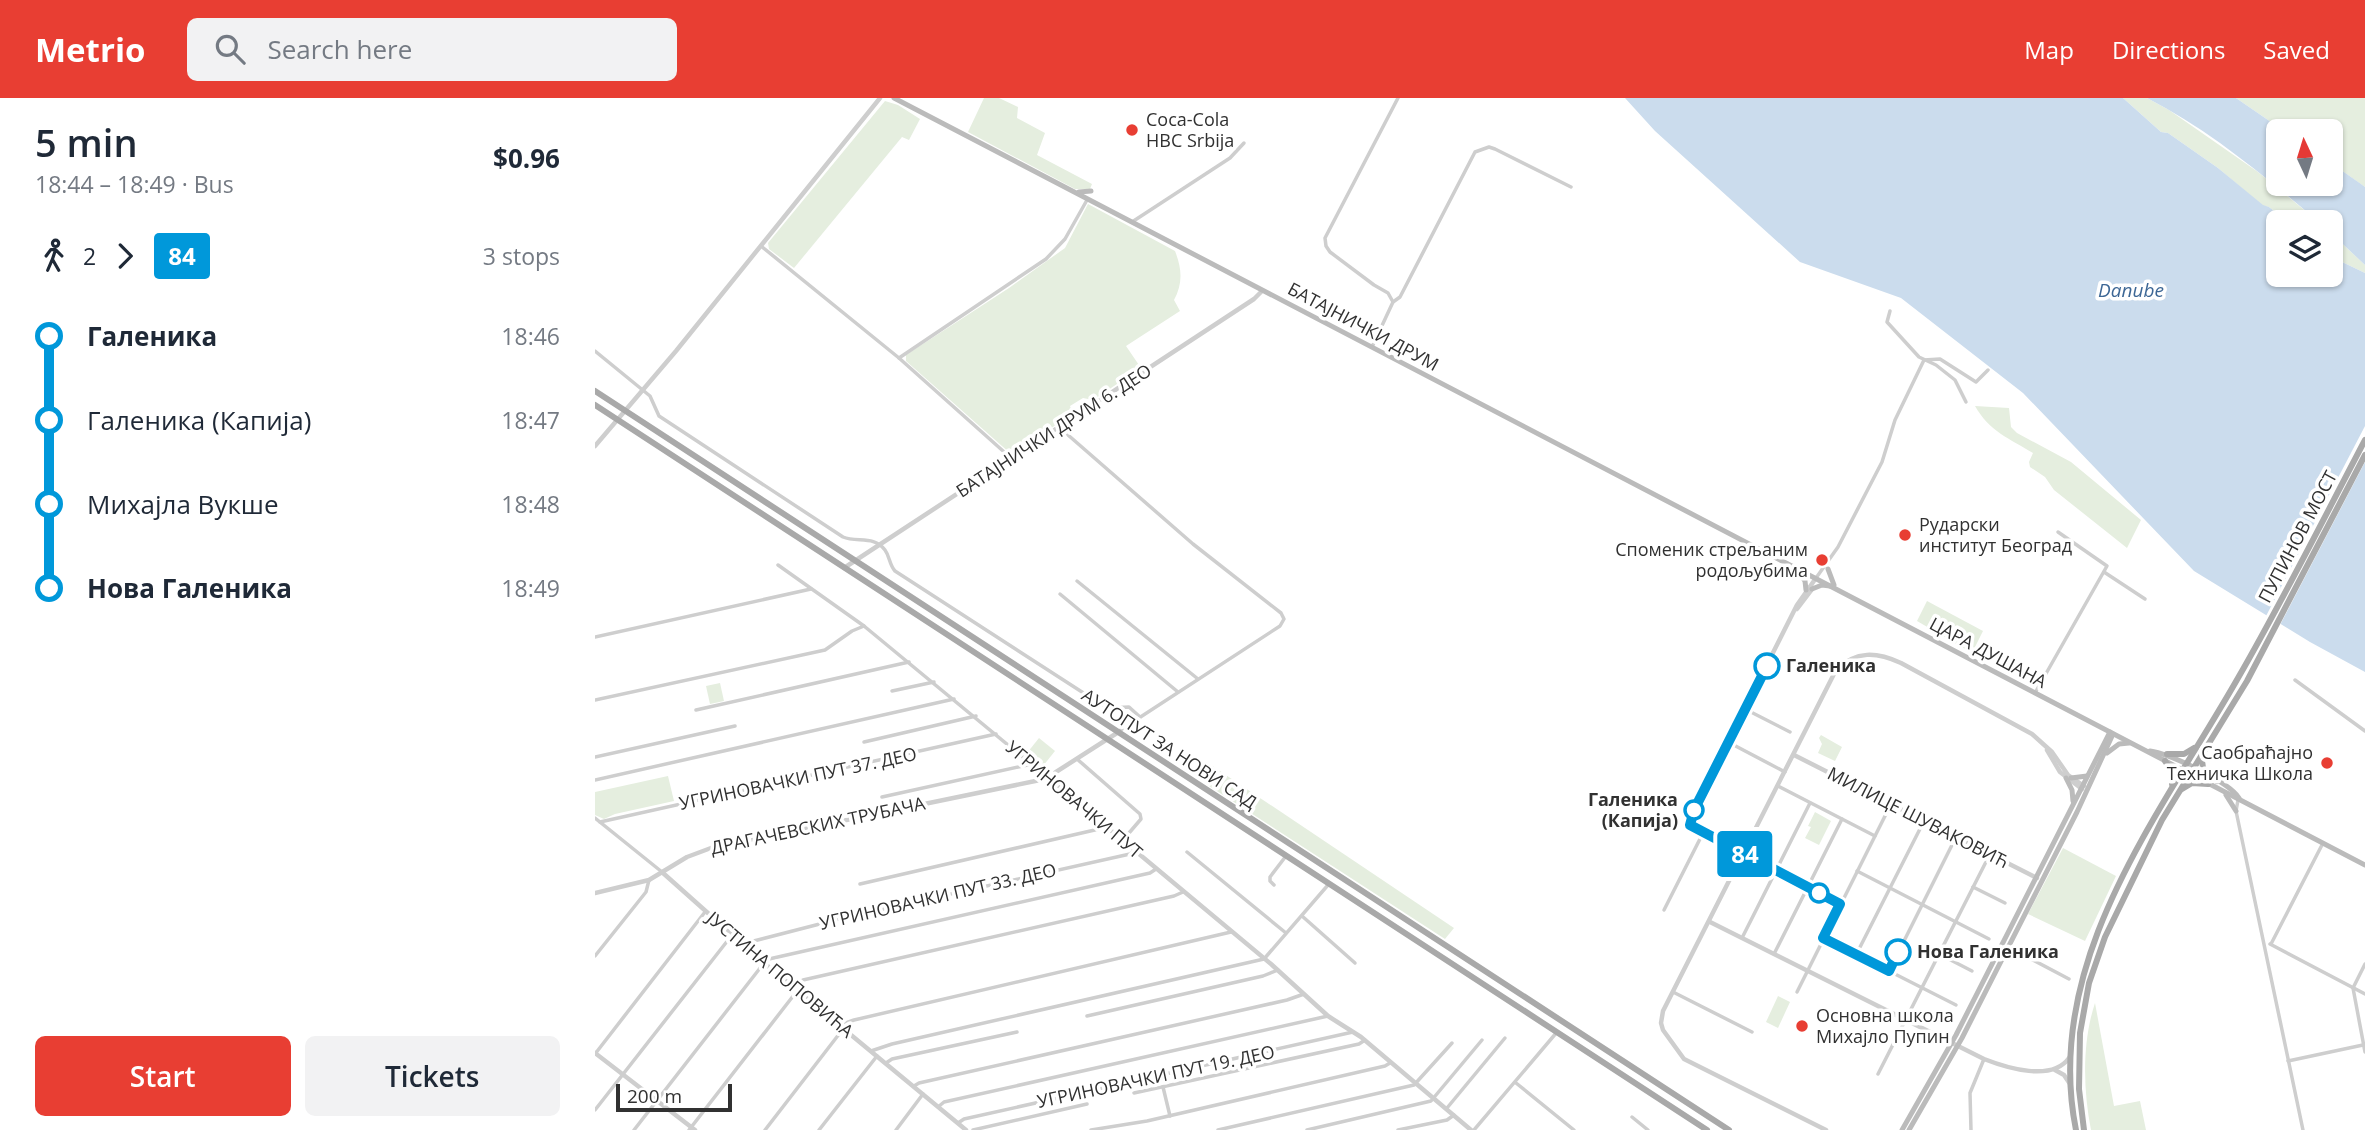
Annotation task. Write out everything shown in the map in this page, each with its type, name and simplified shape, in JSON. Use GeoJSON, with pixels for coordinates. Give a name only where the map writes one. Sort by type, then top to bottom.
{"type":"FeatureCollection","features":[{"type":"Feature","properties":{"kind":"main road","name":"БАТАЈНИЧКИ ДРУМ"},"geometry":{"type":"LineString","coordinates":[[894,98],[1076,192],[1090,194],[1131,222],[1818,579]]}},
{"type":"Feature","properties":{"kind":"main road","name":"АУТОПУТ ЗА НОВИ САД"},"geometry":{"type":"LineString","coordinates":[[595,391],[1729,1130]]}},
{"type":"Feature","properties":{"kind":"main road","name":"АУТОПУТ ЗА НОВИ САД"},"geometry":{"type":"LineString","coordinates":[[595,405],[1707,1130]]}},
{"type":"Feature","properties":{"kind":"main road","name":"ПУПИНОВ МОСТ"},"geometry":{"type":"LineString","coordinates":[[2259,649],[2365,440]]}},
{"type":"Feature","properties":{"kind":"main road","name":"ПУПИНОВ МОСТ"},"geometry":{"type":"LineString","coordinates":[[2259,649],[2365,455]]}},
{"type":"Feature","properties":{"kind":"main road"},"geometry":{"type":"LineString","coordinates":[[1795,567],[1809,590],[1822,585],[1836,588]]}},
{"type":"Feature","properties":{"kind":"main road"},"geometry":{"type":"LineString","coordinates":[[1828,569],[1836,588]]}},
{"type":"Feature","properties":{"kind":"main road","name":"ЦАРА ДУШАНА"},"geometry":{"type":"LineString","coordinates":[[1818,579],[2144,750],[2166,757],[2217,781],[2231,789],[2239,798]]}},
{"type":"Feature","properties":{"kind":"main road"},"geometry":{"type":"LineString","coordinates":[[2076,1130],[2071,1056],[2076,1008],[2087,961],[2125,874],[2188,769],[2200,742],[2259,649]]}},
{"type":"Feature","properties":{"kind":"main road"},"geometry":{"type":"LineString","coordinates":[[2188,769],[2208,746],[2240,694],[2259,649]]}},
{"type":"Feature","properties":{"kind":"main road"},"geometry":{"type":"LineString","coordinates":[[2094,724],[2102,737],[2101,748]]}},
{"type":"Feature","properties":{"kind":"main road"},"geometry":{"type":"LineString","coordinates":[[1909,1130],[2008,947],[2073,805],[2085,788],[2087,776],[2112,733]]}},
{"type":"Feature","properties":{"kind":"main road"},"geometry":{"type":"LineString","coordinates":[[1902,1130],[1954,1046],[2101,761],[2112,733]]}},
{"type":"Feature","properties":{"kind":"main road"},"geometry":{"type":"LineString","coordinates":[[2084,1130],[2078,1068],[2084,1008],[2099,952],[2175,791],[2173,773],[2166,757],[2186,754],[2200,742]]}},
{"type":"Feature","properties":{"kind":"main road"},"geometry":{"type":"LineString","coordinates":[[2101,761],[2121,743],[2131,743]]}},
{"type":"Feature","properties":{"kind":"main road"},"geometry":{"type":"LineString","coordinates":[[2208,746],[2202,765],[2217,781]]}},
{"type":"Feature","properties":{"kind":"main road","name":"ЦАРА ДУШАНА"},"geometry":{"type":"LineString","coordinates":[[2188,769],[2224,793],[2239,798],[2365,865]]}},
{"type":"Feature","properties":{"kind":"main road"},"geometry":{"type":"LineString","coordinates":[[2073,805],[2069,778],[2087,776]]}},
{"type":"Feature","properties":{"kind":"main road"},"geometry":{"type":"LineString","coordinates":[[2175,791],[2192,783],[2208,784]]}},
{"type":"Feature","properties":{"kind":"main road"},"geometry":{"type":"LineString","coordinates":[[2224,793],[2236,811]]}},
{"type":"Feature","properties":{"kind":"main road"},"geometry":{"type":"LineString","coordinates":[[2125,874],[2133,878]]}},
{"type":"Feature","properties":{"kind":"street"},"geometry":{"type":"LineString","coordinates":[[595,446],[676,351],[880,98]]}},
{"type":"Feature","properties":{"kind":"street"},"geometry":{"type":"LineString","coordinates":[[1393,303],[1388,293],[1330,252],[1325,238],[1398,98]]}},
{"type":"Feature","properties":{"kind":"street"},"geometry":{"type":"LineString","coordinates":[[1131,222],[1230,158],[1244,143]]}},
{"type":"Feature","properties":{"kind":"street"},"geometry":{"type":"LineString","coordinates":[[1372,347],[1475,152],[1489,147],[1495,149],[1571,187]]}},
{"type":"Feature","properties":{"kind":"street"},"geometry":{"type":"LineString","coordinates":[[899,358],[1046,259],[1065,239],[1090,194]]}},
{"type":"Feature","properties":{"kind":"street"},"geometry":{"type":"LineString","coordinates":[[761,246],[899,358],[1012,459]]}},
{"type":"Feature","properties":{"kind":"street","name":"БАТАЈНИЧКИ ДРУМ 6. ДЕО"},"geometry":{"type":"LineString","coordinates":[[844,568],[1061,428],[1254,299],[1262,290]]}},
{"type":"Feature","properties":{"kind":"street"},"geometry":{"type":"LineString","coordinates":[[1890,311],[1887,322],[1919,357],[1936,365],[1955,380],[1966,402]]}},
{"type":"Feature","properties":{"kind":"street"},"geometry":{"type":"LineString","coordinates":[[595,351],[642,388],[653,400],[659,416],[843,537],[853,540],[866,539],[879,545],[885,550],[895,571],[1099,704],[1109,708],[1129,708],[1140,717]]}},
{"type":"Feature","properties":{"kind":"street"},"geometry":{"type":"LineString","coordinates":[[1924,360],[1940,359],[1976,382],[1988,370]]}},
{"type":"Feature","properties":{"kind":"street"},"geometry":{"type":"LineString","coordinates":[[1840,904],[1691,827],[1689,820],[1794,612],[1830,561],[1882,462],[1895,420],[1924,360]]}},
{"type":"Feature","properties":{"kind":"street"},"geometry":{"type":"LineString","coordinates":[[1048,778],[1280,625],[1283,616],[1193,544],[1061,428]]}},
{"type":"Feature","properties":{"kind":"street"},"geometry":{"type":"LineString","coordinates":[[2035,693],[2104,572],[2106,564],[2058,532]]}},
{"type":"Feature","properties":{"kind":"street"},"geometry":{"type":"LineString","coordinates":[[1818,579],[1828,569],[1830,561]]}},
{"type":"Feature","properties":{"kind":"street","name":"УГРИНОВАЧКИ ПУТ"},"geometry":{"type":"LineString","coordinates":[[778,565],[864,626],[976,716],[1278,970],[1328,1016],[1355,1032],[1473,1130]]}},
{"type":"Feature","properties":{"kind":"street"},"geometry":{"type":"LineString","coordinates":[[2104,572],[2145,599]]}},
{"type":"Feature","properties":{"kind":"street"},"geometry":{"type":"LineString","coordinates":[[1077,581],[1198,679]]}},
{"type":"Feature","properties":{"kind":"street"},"geometry":{"type":"LineString","coordinates":[[595,638],[811,589]]}},
{"type":"Feature","properties":{"kind":"street"},"geometry":{"type":"LineString","coordinates":[[1060,594],[1178,692]]}},
{"type":"Feature","properties":{"kind":"street"},"geometry":{"type":"LineString","coordinates":[[595,700],[825,650],[864,626]]}},
{"type":"Feature","properties":{"kind":"street"},"geometry":{"type":"LineString","coordinates":[[1826,1130],[1684,1059],[1668,1040],[1662,1026],[1662,1014],[1836,670],[1853,657],[1869,654],[1893,660],[2032,734],[2045,746],[2055,764],[2069,778],[2085,788]]}},
{"type":"Feature","properties":{"kind":"street"},"geometry":{"type":"LineString","coordinates":[[696,710],[909,662]]}},
{"type":"Feature","properties":{"kind":"street"},"geometry":{"type":"LineString","coordinates":[[2295,680],[2365,731]]}},
{"type":"Feature","properties":{"kind":"street"},"geometry":{"type":"LineString","coordinates":[[892,691],[934,682]]}},
{"type":"Feature","properties":{"kind":"street"},"geometry":{"type":"LineString","coordinates":[[595,780],[954,699]]}},
{"type":"Feature","properties":{"kind":"street"},"geometry":{"type":"LineString","coordinates":[[1745,709],[1790,732]]}},
{"type":"Feature","properties":{"kind":"street"},"geometry":{"type":"LineString","coordinates":[[864,742],[976,716]]}},
{"type":"Feature","properties":{"kind":"street"},"geometry":{"type":"LineString","coordinates":[[595,757],[735,726]]}},
{"type":"Feature","properties":{"kind":"street","name":"УГРИНОВАЧКИ ПУТ 37. ДЕО"},"geometry":{"type":"LineString","coordinates":[[600,822],[996,734]]}},
{"type":"Feature","properties":{"kind":"street"},"geometry":{"type":"LineString","coordinates":[[1728,743],[1785,772]]}},
{"type":"Feature","properties":{"kind":"street","name":"МИЛИЦЕ ШУВАКОВИЋ"},"geometry":{"type":"LineString","coordinates":[[1794,755],[2039,879]]}},
{"type":"Feature","properties":{"kind":"street"},"geometry":{"type":"LineString","coordinates":[[1077,758],[1140,814],[1141,819],[1123,840]]}},
{"type":"Feature","properties":{"kind":"street"},"geometry":{"type":"LineString","coordinates":[[881,797],[1032,764]]}},
{"type":"Feature","properties":{"kind":"street","name":"ДРАГАЧЕВСКИХ ТРУБАЧА"},"geometry":{"type":"LineString","coordinates":[[595,892],[649,880],[687,857],[711,848],[1048,778]]}},
{"type":"Feature","properties":{"kind":"street"},"geometry":{"type":"LineString","coordinates":[[1778,786],[1875,836]]}},
{"type":"Feature","properties":{"kind":"street"},"geometry":{"type":"LineString","coordinates":[[2239,798],[2236,811],[2303,1130]]}},
{"type":"Feature","properties":{"kind":"street"},"geometry":{"type":"LineString","coordinates":[[1742,938],[1810,803]]}},
{"type":"Feature","properties":{"kind":"street"},"geometry":{"type":"LineString","coordinates":[[1797,992],[1892,804]]}},
{"type":"Feature","properties":{"kind":"street","name":"ЈУСТИНА ПОПОВИЋА"},"geometry":{"type":"LineString","coordinates":[[595,818],[663,873],[764,963],[966,1130]]}},
{"type":"Feature","properties":{"kind":"street"},"geometry":{"type":"LineString","coordinates":[[1774,954],[1842,819]]}},
{"type":"Feature","properties":{"kind":"street"},"geometry":{"type":"LineString","coordinates":[[1856,954],[1924,821]]}},
{"type":"Feature","properties":{"kind":"street"},"geometry":{"type":"LineString","coordinates":[[860,884],[1099,830],[1106,826]]}},
{"type":"Feature","properties":{"kind":"street"},"geometry":{"type":"LineString","coordinates":[[1664,910],[1703,833]]}},
{"type":"Feature","properties":{"kind":"street"},"geometry":{"type":"LineString","coordinates":[[1889,971],[1956,837]]}},
{"type":"Feature","properties":{"kind":"street"},"geometry":{"type":"LineString","coordinates":[[2271,944],[2323,843]]}},
{"type":"Feature","properties":{"kind":"street","name":"УГРИНОВАЧКИ ПУТ 33. ДЕО"},"geometry":{"type":"LineString","coordinates":[[742,944],[831,921],[1131,854],[1134,851]]}},
{"type":"Feature","properties":{"kind":"street"},"geometry":{"type":"LineString","coordinates":[[1187,852],[1286,933]]}},
{"type":"Feature","properties":{"kind":"street"},"geometry":{"type":"LineString","coordinates":[[1878,1074],[1990,854]]}},
{"type":"Feature","properties":{"kind":"street"},"geometry":{"type":"LineString","coordinates":[[1274,884],[1270,881],[1271,877],[1286,856]]}},
{"type":"Feature","properties":{"kind":"street"},"geometry":{"type":"LineString","coordinates":[[634,1130],[769,959],[1150,873],[1156,869]]}},
{"type":"Feature","properties":{"kind":"street"},"geometry":{"type":"LineString","coordinates":[[1857,872],[1989,939]]}},
{"type":"Feature","properties":{"kind":"street"},"geometry":{"type":"LineString","coordinates":[[595,956],[646,892],[649,880]]}},
{"type":"Feature","properties":{"kind":"street"},"geometry":{"type":"LineString","coordinates":[[871,1051],[1264,959],[1329,884]]}},
{"type":"Feature","properties":{"kind":"street"},"geometry":{"type":"LineString","coordinates":[[1973,887],[2005,903]]}},
{"type":"Feature","properties":{"kind":"street"},"geometry":{"type":"LineString","coordinates":[[792,985],[803,980],[1183,892]]}},
{"type":"Feature","properties":{"kind":"street"},"geometry":{"type":"LineString","coordinates":[[705,912],[595,1053],[692,1129],[797,990]]}},
{"type":"Feature","properties":{"kind":"street"},"geometry":{"type":"LineString","coordinates":[[1302,916],[1355,963]]}},
{"type":"Feature","properties":{"kind":"street"},"geometry":{"type":"LineString","coordinates":[[1710,922],[1954,1046],[1984,1059],[2017,1068],[2055,1070],[2064,1075],[2071,1085]]}},
{"type":"Feature","properties":{"kind":"street"},"geometry":{"type":"LineString","coordinates":[[765,1130],[842,1027],[854,1020],[1231,932]]}},
{"type":"Feature","properties":{"kind":"street"},"geometry":{"type":"LineString","coordinates":[[595,1110],[732,935]]}},
{"type":"Feature","properties":{"kind":"street"},"geometry":{"type":"LineString","coordinates":[[1823,938],[1956,1005]]}},
{"type":"Feature","properties":{"kind":"street"},"geometry":{"type":"LineString","coordinates":[[2265,945],[2271,944],[2365,995]]}},
{"type":"Feature","properties":{"kind":"street"},"geometry":{"type":"LineString","coordinates":[[2008,947],[2069,979]]}},
{"type":"Feature","properties":{"kind":"street"},"geometry":{"type":"LineString","coordinates":[[1939,954],[1972,971]]}},
{"type":"Feature","properties":{"kind":"street"},"geometry":{"type":"LineString","coordinates":[[2365,964],[2353,988],[2365,1052]]}},
{"type":"Feature","properties":{"kind":"street"},"geometry":{"type":"LineString","coordinates":[[1087,1016],[1278,970]]}},
{"type":"Feature","properties":{"kind":"street"},"geometry":{"type":"LineString","coordinates":[[1673,992],[1752,1032]]}},
{"type":"Feature","properties":{"kind":"street"},"geometry":{"type":"LineString","coordinates":[[914,1086],[1304,994]]}},
{"type":"Feature","properties":{"kind":"street"},"geometry":{"type":"LineString","coordinates":[[938,1107],[942,1103],[1328,1016]]}},
{"type":"Feature","properties":{"kind":"street"},"geometry":{"type":"LineString","coordinates":[[886,1063],[892,1059],[1017,1032]]}},
{"type":"Feature","properties":{"kind":"street","name":"УГРИНОВАЧКИ ПУТ 19. ДЕО"},"geometry":{"type":"LineString","coordinates":[[958,1123],[975,1116],[1355,1032]]}},
{"type":"Feature","properties":{"kind":"street"},"geometry":{"type":"LineString","coordinates":[[1473,1130],[1557,1032]]}},
{"type":"Feature","properties":{"kind":"street"},"geometry":{"type":"LineString","coordinates":[[1447,1108],[1505,1038]]}},
{"type":"Feature","properties":{"kind":"street"},"geometry":{"type":"LineString","coordinates":[[1134,1093],[1359,1044],[1365,1040]]}},
{"type":"Feature","properties":{"kind":"street"},"geometry":{"type":"LineString","coordinates":[[1307,1130],[1435,1099],[1482,1040]]}},
{"type":"Feature","properties":{"kind":"street"},"geometry":{"type":"LineString","coordinates":[[1219,1130],[1416,1085],[1452,1043]]}},
{"type":"Feature","properties":{"kind":"street"},"geometry":{"type":"LineString","coordinates":[[2288,1061],[2364,1045]]}},
{"type":"Feature","properties":{"kind":"street"},"geometry":{"type":"LineString","coordinates":[[819,1130],[877,1056]]}},
{"type":"Feature","properties":{"kind":"street"},"geometry":{"type":"LineString","coordinates":[[2055,1070],[2071,1056]]}},
{"type":"Feature","properties":{"kind":"street"},"geometry":{"type":"LineString","coordinates":[[1971,1130],[1970,1093],[1984,1059]]}},
{"type":"Feature","properties":{"kind":"street"},"geometry":{"type":"LineString","coordinates":[[1091,1130],[1170,1116],[1338,1078],[1390,1063]]}},
{"type":"Feature","properties":{"kind":"street"},"geometry":{"type":"LineString","coordinates":[[1515,1082],[1574,1130]]}},
{"type":"Feature","properties":{"kind":"street"},"geometry":{"type":"LineString","coordinates":[[1163,1086],[1170,1116]]}},
{"type":"Feature","properties":{"kind":"street"},"geometry":{"type":"LineString","coordinates":[[896,1130],[923,1094]]}},
{"type":"Feature","properties":{"kind":"street"},"geometry":{"type":"LineString","coordinates":[[973,1130],[1087,1104]]}},
{"type":"Feature","properties":{"kind":"street"},"geometry":{"type":"LineString","coordinates":[[1398,1130],[1447,1120],[1454,1115]]}},
{"type":"Feature","properties":{"kind":"street"},"geometry":{"type":"LineString","coordinates":[[1632,1117],[1648,1130]]}},
{"type":"Feature","properties":{"kind":"green space"},"geometry":{"type":"Polygon","coordinates":[[[984,98],[999,98],[1018,107],[1017,118],[1045,133],[1037,155],[1092,184],[1090,189],[1075,189],[968,132],[984,98]]]}},
{"type":"Feature","properties":{"kind":"green space"},"geometry":{"type":"Polygon","coordinates":[[[2123,98],[2147,98],[2169,110],[2266,179],[2266,196],[2287,196],[2304,210],[2273,210],[2263,206],[2218,168],[2168,133],[2161,132],[2123,98]]]}},
{"type":"Feature","properties":{"kind":"green space"},"geometry":{"type":"Polygon","coordinates":[[[2236,98],[2365,98],[2365,187],[2343,171],[2343,119],[2267,119],[2236,98]]]}},
{"type":"Feature","properties":{"kind":"green space"},"geometry":{"type":"Polygon","coordinates":[[[885,101],[898,105],[920,119],[909,140],[902,137],[794,268],[769,249],[768,243],[885,101]]]}},
{"type":"Feature","properties":{"kind":"green space"},"geometry":{"type":"Polygon","coordinates":[[[1088,204],[1175,251],[1181,276],[1174,300],[1180,311],[1126,346],[1141,368],[1093,400],[1083,398],[1070,406],[1073,414],[1011,454],[906,361],[906,355],[1065,248],[1088,204]]]}},
{"type":"Feature","properties":{"kind":"green space"},"geometry":{"type":"Polygon","coordinates":[[[2343,244],[2365,265],[2365,273],[2343,262],[2343,244]]]}},
{"type":"Feature","properties":{"kind":"green space"},"geometry":{"type":"Polygon","coordinates":[[[1975,406],[2009,408],[2011,427],[2017,433],[2071,462],[2141,520],[2127,548],[2054,490],[2045,477],[2030,467],[2033,453],[1993,428],[1975,406]]]}},
{"type":"Feature","properties":{"kind":"green space"},"geometry":{"type":"Polygon","coordinates":[[[1927,601],[1983,631],[1972,653],[1917,621],[1927,601]]]}},
{"type":"Feature","properties":{"kind":"green space"},"geometry":{"type":"Polygon","coordinates":[[[720,683],[724,701],[710,704],[706,686],[720,683]]]}},
{"type":"Feature","properties":{"kind":"green space"},"geometry":{"type":"Polygon","coordinates":[[[1821,735],[1842,747],[1835,761],[1818,753],[1822,744],[1819,738],[1821,735]]]}},
{"type":"Feature","properties":{"kind":"green space"},"geometry":{"type":"Polygon","coordinates":[[[1039,738],[1055,751],[1043,766],[1027,753],[1039,738]]]}},
{"type":"Feature","properties":{"kind":"green space"},"geometry":{"type":"Polygon","coordinates":[[[1208,763],[1454,928],[1445,939],[1206,784],[1200,775],[1208,763]]]}},
{"type":"Feature","properties":{"kind":"green space"},"geometry":{"type":"Polygon","coordinates":[[[668,776],[674,801],[615,814],[604,819],[595,815],[595,792],[668,776]]]}},
{"type":"Feature","properties":{"kind":"green space"},"geometry":{"type":"Polygon","coordinates":[[[1815,812],[1831,821],[1819,845],[1805,838],[1815,812]]]}},
{"type":"Feature","properties":{"kind":"green space"},"geometry":{"type":"Polygon","coordinates":[[[2063,848],[2116,876],[2085,941],[2028,914],[2063,848]]]}},
{"type":"Feature","properties":{"kind":"green space"},"geometry":{"type":"Polygon","coordinates":[[[1778,996],[1790,1002],[1778,1028],[1766,1022],[1778,996]]]}},
{"type":"Feature","properties":{"kind":"green space"},"geometry":{"type":"Polygon","coordinates":[[[2095,1003],[2114,1106],[2140,1101],[2146,1130],[2091,1130],[2085,1066],[2095,1003]]]}},
{"type":"Feature","properties":{"kind":"water","name":"Danube"},"geometry":{"type":"Polygon","coordinates":[[[1625,98],[2123,98],[2161,132],[2168,133],[2273,210],[2266,210],[2266,287],[2343,287],[2343,262],[2365,273],[2365,672],[2310,642],[2194,571],[2023,393],[1901,298],[1800,262],[1655,131],[1625,98]]]}},
{"type":"Feature","properties":{"kind":"water"},"geometry":{"type":"Polygon","coordinates":[[[2147,98],[2236,98],[2267,119],[2266,178],[2215,139],[2147,98]]]}},
{"type":"Feature","properties":{"kind":"water"},"geometry":{"type":"Polygon","coordinates":[[[2343,171],[2365,187],[2365,265],[2343,244],[2343,210],[2304,210],[2287,196],[2343,196],[2343,171]]]}},
{"type":"Feature","properties":{"kind":"pier"},"geometry":{"type":"Polygon","coordinates":[[[2365,426],[2365,462],[2279,627],[2265,618],[2365,426]]]}},
{"type":"Feature","properties":{"kind":"bus line","name":"84"},"geometry":{"type":"LineString","coordinates":[[1767,666],[1689,820],[1690,825],[1840,904],[1823,938],[1889,971],[1898,952]]}},
{"type":"Feature","properties":{"kind":"place","name":"Coca-Cola HBC Srbija"},"geometry":{"type":"Point","coordinates":[1132,130]}},
{"type":"Feature","properties":{"kind":"place","name":"Рударски институт Београд"},"geometry":{"type":"Point","coordinates":[1905,535]}},
{"type":"Feature","properties":{"kind":"place","name":"Споменик стрељаним родољубима"},"geometry":{"type":"Point","coordinates":[1822,560]}},
{"type":"Feature","properties":{"kind":"place","name":"Галеника"},"geometry":{"type":"Point","coordinates":[1767,666]}},
{"type":"Feature","properties":{"kind":"place","name":"Саобраћајно Техничка Школа"},"geometry":{"type":"Point","coordinates":[2327,763]}},
{"type":"Feature","properties":{"kind":"place","name":"Галеника (Капија)"},"geometry":{"type":"Point","coordinates":[1694,810]}},
{"type":"Feature","properties":{"kind":"place","name":"Нова Галеника"},"geometry":{"type":"Point","coordinates":[1898,952]}},
{"type":"Feature","properties":{"kind":"place","name":"Основна школа Михајло Пупин"},"geometry":{"type":"Point","coordinates":[1802,1026]}}]}
